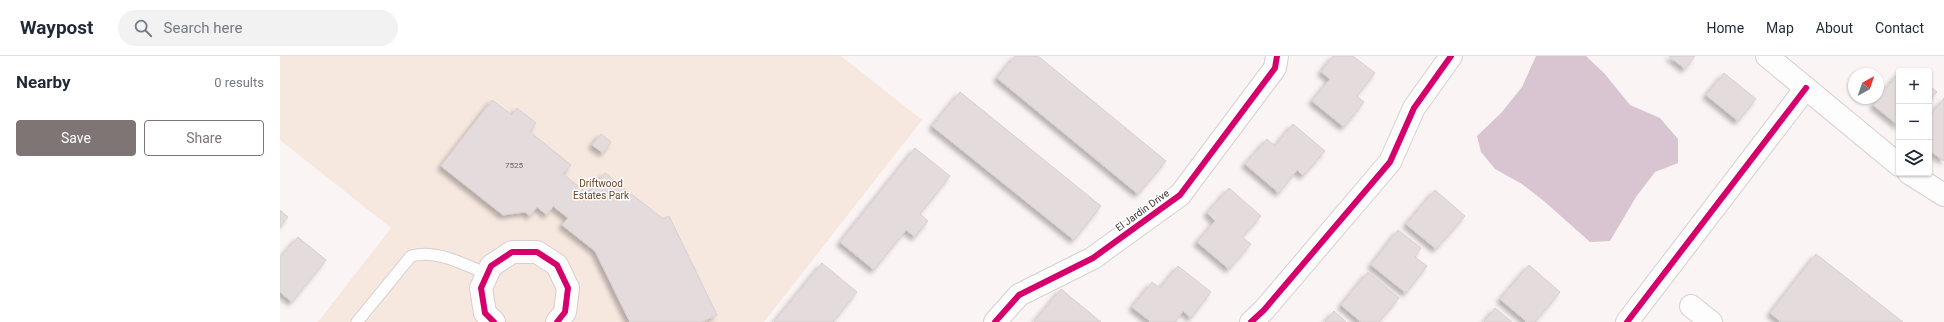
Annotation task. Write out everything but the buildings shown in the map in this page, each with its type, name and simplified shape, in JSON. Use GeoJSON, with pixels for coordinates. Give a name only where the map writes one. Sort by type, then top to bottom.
{"type":"FeatureCollection","features":[{"type":"Feature","properties":{"kind":"street","name":"El Jardin Drive"},"geometry":{"type":"LineString","coordinates":[[995,322],[1019,295],[1093,258],[1180,195],[1275,68],[1277,56]]}},
{"type":"Feature","properties":{"kind":"street"},"geometry":{"type":"LineString","coordinates":[[1251,322],[1264,310],[1390,162],[1414,108],[1451,56]]}},
{"type":"Feature","properties":{"kind":"street"},"geometry":{"type":"LineString","coordinates":[[1767,56],[1896,162]]}},
{"type":"Feature","properties":{"kind":"street"},"geometry":{"type":"LineString","coordinates":[[1627,322],[1806,88]]}},
{"type":"Feature","properties":{"kind":"street"},"geometry":{"type":"LineString","coordinates":[[1914,176],[1944,195]]}},
{"type":"Feature","properties":{"kind":"street"},"geometry":{"type":"LineString","coordinates":[[494,322],[485,313],[482,288],[491,266],[512,252],[536,252],[557,265],[568,288],[565,312],[557,322]]}},
{"type":"Feature","properties":{"kind":"street"},"geometry":{"type":"LineString","coordinates":[[1691,306],[1711,322]]}},
{"type":"Feature","properties":{"kind":"lane"},"geometry":{"type":"LineString","coordinates":[[357,322],[411,256],[420,253],[440,255],[488,274]]}},
{"type":"Feature","properties":{"kind":"green space","name":"Driftwood Estates Park"},"geometry":{"type":"Polygon","coordinates":[[[280,56],[841,56],[922,120],[764,322],[318,322],[391,228],[280,140],[280,56]]]}},
{"type":"Feature","properties":{"kind":"shaded area"},"geometry":{"type":"Polygon","coordinates":[[[1536,56],[1586,56],[1604,73],[1630,105],[1660,118],[1678,139],[1678,163],[1655,172],[1636,197],[1610,241],[1590,242],[1545,202],[1522,184],[1495,169],[1481,152],[1477,136],[1502,112],[1522,87],[1536,56]]]}},
{"type":"Feature","properties":{"kind":"cycle path"},"geometry":{"type":"LineString","coordinates":[[995,322],[1019,295],[1093,258],[1180,195],[1275,68],[1277,56]]}},
{"type":"Feature","properties":{"kind":"cycle path"},"geometry":{"type":"LineString","coordinates":[[1251,322],[1264,310],[1390,162],[1414,108],[1451,56]]}},
{"type":"Feature","properties":{"kind":"cycle path"},"geometry":{"type":"LineString","coordinates":[[1627,322],[1806,88]]}},
{"type":"Feature","properties":{"kind":"cycle path"},"geometry":{"type":"LineString","coordinates":[[494,322],[485,313],[481,288],[491,266],[512,252],[537,252],[557,265],[568,288],[565,312],[557,322]]}}]}
